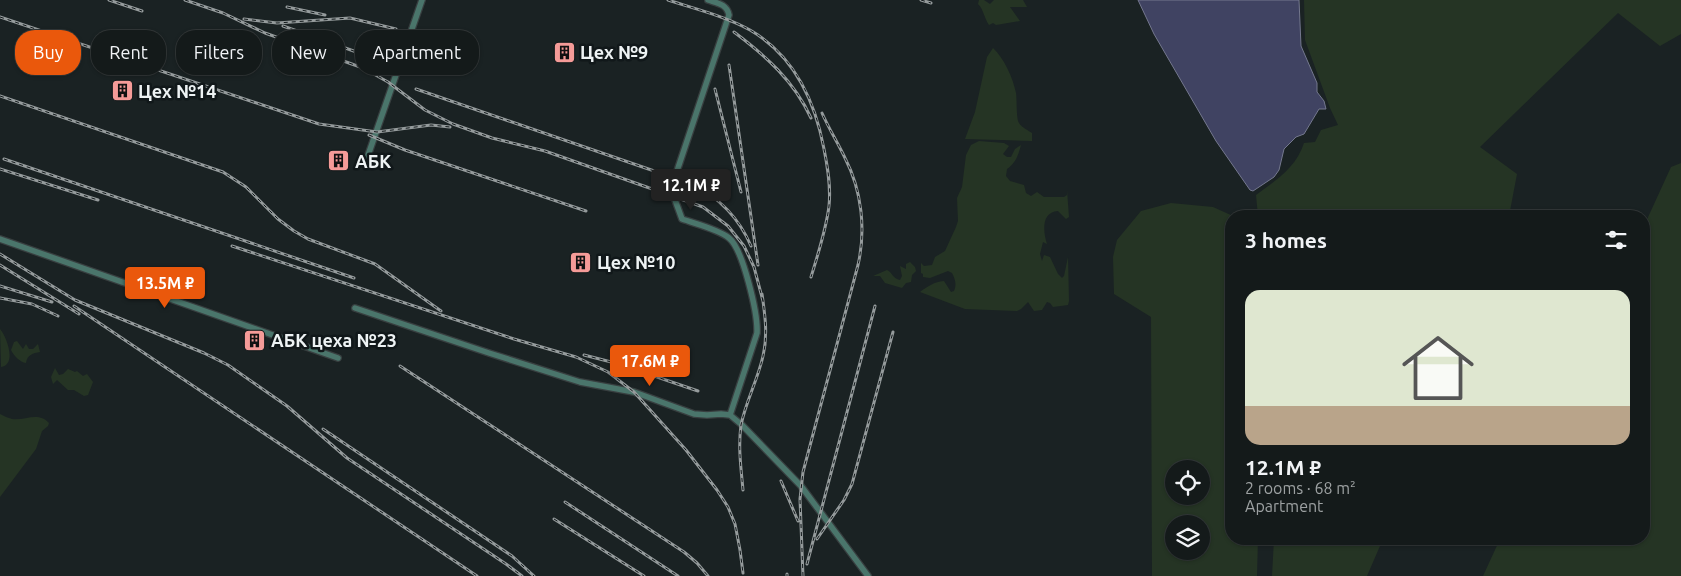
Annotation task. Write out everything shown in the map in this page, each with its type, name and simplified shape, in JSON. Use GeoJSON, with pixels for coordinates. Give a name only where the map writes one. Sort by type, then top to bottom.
{"type":"FeatureCollection","features":[{"type":"Feature","properties":{"kind":"street"},"geometry":{"type":"LineString","coordinates":[[364,164],[422,0]]}},
{"type":"Feature","properties":{"kind":"street"},"geometry":{"type":"LineString","coordinates":[[708,0],[723,5],[728,10],[729,15],[670,189],[682,219],[725,235],[733,242],[739,252],[751,292],[757,333],[730,415]]}},
{"type":"Feature","properties":{"kind":"street"},"geometry":{"type":"LineString","coordinates":[[0,239],[338,358]]}},
{"type":"Feature","properties":{"kind":"street"},"geometry":{"type":"LineString","coordinates":[[355,308],[580,382],[634,392],[701,416],[730,415],[801,486],[868,576]]}},
{"type":"Feature","properties":{"kind":"green space"},"geometry":{"type":"Polygon","coordinates":[[[979,0],[984,0],[990,4],[994,0],[1023,0],[1027,7],[1010,7],[1020,21],[989,25],[978,4],[979,0]]]}},
{"type":"Feature","properties":{"kind":"green space"},"geometry":{"type":"Polygon","coordinates":[[[1304,0],[1681,0],[1681,34],[1660,46],[1618,13],[1480,147],[1517,174],[1510,210],[1257,210],[1256,195],[1278,179],[1291,166],[1304,143],[1315,142],[1321,130],[1338,125],[1305,40],[1304,0]]]}},
{"type":"Feature","properties":{"kind":"green space"},"geometry":{"type":"Polygon","coordinates":[[[993,48],[1001,57],[1013,81],[1018,121],[1032,133],[1032,141],[965,139],[975,112],[987,57],[993,48]]]}},
{"type":"Feature","properties":{"kind":"green space"},"geometry":{"type":"Polygon","coordinates":[[[979,141],[1004,143],[1009,146],[1003,154],[1007,157],[1011,157],[1015,149],[1021,145],[1013,164],[1007,169],[1006,176],[1010,181],[1024,185],[1026,193],[1031,196],[1037,192],[1044,197],[1064,197],[1067,195],[1067,190],[1069,217],[1066,219],[1058,211],[1052,212],[1049,215],[1044,229],[1047,244],[1043,242],[1040,254],[1042,261],[1044,255],[1050,257],[1062,278],[1068,257],[1068,305],[1053,307],[1047,302],[1042,310],[1034,311],[1028,302],[1017,311],[965,309],[920,292],[937,282],[944,281],[951,292],[954,291],[955,282],[952,273],[948,271],[930,278],[923,277],[921,263],[924,266],[932,265],[935,257],[945,251],[958,221],[957,198],[962,187],[966,155],[971,145],[979,141]]]}},
{"type":"Feature","properties":{"kind":"green space"},"geometry":{"type":"Polygon","coordinates":[[[1681,163],[1681,576],[1483,576],[1497,545],[1650,545],[1650,213],[1671,167],[1681,163]]]}},
{"type":"Feature","properties":{"kind":"green space"},"geometry":{"type":"Polygon","coordinates":[[[1171,203],[1213,207],[1225,212],[1225,545],[1258,545],[1257,576],[1152,576],[1151,317],[1114,294],[1113,257],[1117,240],[1141,211],[1171,203]]]}},
{"type":"Feature","properties":{"kind":"green space"},"geometry":{"type":"Polygon","coordinates":[[[910,262],[916,271],[912,275],[911,282],[906,283],[902,288],[885,283],[880,276],[873,276],[887,270],[900,280],[902,276],[900,266],[906,269],[906,264],[910,262]]]}},
{"type":"Feature","properties":{"kind":"green space"},"geometry":{"type":"Polygon","coordinates":[[[0,329],[8,344],[10,356],[6,365],[1,367],[0,329]]]}},
{"type":"Feature","properties":{"kind":"green space"},"geometry":{"type":"Polygon","coordinates":[[[17,341],[23,349],[26,344],[29,349],[33,349],[38,344],[40,352],[31,355],[26,363],[15,356],[11,350],[14,342],[17,341]]]}},
{"type":"Feature","properties":{"kind":"green space"},"geometry":{"type":"Polygon","coordinates":[[[55,368],[59,375],[68,369],[77,371],[83,376],[87,374],[93,382],[88,395],[84,396],[74,390],[68,390],[57,380],[53,384],[51,377],[55,368]]]}},
{"type":"Feature","properties":{"kind":"green space"},"geometry":{"type":"Polygon","coordinates":[[[0,414],[12,419],[36,417],[45,419],[49,423],[42,431],[36,449],[0,497],[0,414]]]}},
{"type":"Feature","properties":{"kind":"green space"},"geometry":{"type":"Polygon","coordinates":[[[1274,545],[1380,545],[1367,576],[1272,576],[1274,545]]]}},
{"type":"Feature","properties":{"kind":"water"},"geometry":{"type":"Polygon","coordinates":[[[1138,0],[1299,0],[1301,46],[1317,83],[1317,92],[1324,101],[1326,109],[1319,109],[1304,134],[1296,137],[1284,149],[1279,170],[1274,177],[1253,191],[1250,190],[1216,141],[1154,34],[1138,0]]]}},
{"type":"Feature","properties":{"kind":"railway"},"geometry":{"type":"LineString","coordinates":[[109,0],[142,11]]}},
{"type":"Feature","properties":{"kind":"railway"},"geometry":{"type":"LineString","coordinates":[[185,0],[223,13],[265,33],[363,68],[388,82],[425,110],[453,124],[492,138],[545,151],[703,207],[728,226],[744,246],[754,267],[763,301]]}},
{"type":"Feature","properties":{"kind":"railway"},"geometry":{"type":"LineString","coordinates":[[668,0],[720,17],[750,30],[779,53],[791,66],[800,81],[815,114],[820,131],[827,164],[830,199],[826,224],[811,277]]}},
{"type":"Feature","properties":{"kind":"railway"},"geometry":{"type":"LineString","coordinates":[[921,0],[931,3]]}},
{"type":"Feature","properties":{"kind":"railway"},"geometry":{"type":"LineString","coordinates":[[287,7],[325,15]]}},
{"type":"Feature","properties":{"kind":"railway"},"geometry":{"type":"LineString","coordinates":[[0,17],[319,124],[377,132],[431,125],[450,127]]}},
{"type":"Feature","properties":{"kind":"railway"},"geometry":{"type":"LineString","coordinates":[[244,19],[277,23],[350,18],[396,29]]}},
{"type":"Feature","properties":{"kind":"railway"},"geometry":{"type":"LineString","coordinates":[[283,26],[355,51]]}},
{"type":"Feature","properties":{"kind":"railway"},"geometry":{"type":"LineString","coordinates":[[734,32],[757,50],[788,81],[811,118]]}},
{"type":"Feature","properties":{"kind":"railway"},"geometry":{"type":"LineString","coordinates":[[729,65],[758,265]]}},
{"type":"Feature","properties":{"kind":"railway"},"geometry":{"type":"LineString","coordinates":[[416,89],[692,184],[720,202],[728,210],[741,226],[751,246]]}},
{"type":"Feature","properties":{"kind":"railway"},"geometry":{"type":"LineString","coordinates":[[715,89],[741,192]]}},
{"type":"Feature","properties":{"kind":"railway"},"geometry":{"type":"LineString","coordinates":[[0,96],[223,172],[246,187],[278,219],[294,231],[308,239],[375,264],[441,311]]}},
{"type":"Feature","properties":{"kind":"railway"},"geometry":{"type":"LineString","coordinates":[[803,576],[800,499],[803,472],[858,265],[862,238],[859,197],[851,171],[822,113]]}},
{"type":"Feature","properties":{"kind":"railway"},"geometry":{"type":"LineString","coordinates":[[369,135],[405,150],[586,211]]}},
{"type":"Feature","properties":{"kind":"railway"},"geometry":{"type":"LineString","coordinates":[[4,159],[354,278]]}},
{"type":"Feature","properties":{"kind":"railway"},"geometry":{"type":"LineString","coordinates":[[0,169],[98,200]]}},
{"type":"Feature","properties":{"kind":"railway"},"geometry":{"type":"LineString","coordinates":[[232,246],[514,339],[576,357],[608,372],[634,392],[686,450],[717,490],[728,507],[735,524],[743,573]]}},
{"type":"Feature","properties":{"kind":"railway"},"geometry":{"type":"LineString","coordinates":[[0,254],[75,300],[204,353],[228,365],[287,406],[347,458],[522,576]]}},
{"type":"Feature","properties":{"kind":"railway"},"geometry":{"type":"LineString","coordinates":[[0,265],[79,314]]}},
{"type":"Feature","properties":{"kind":"railway"},"geometry":{"type":"LineString","coordinates":[[0,286],[52,302]]}},
{"type":"Feature","properties":{"kind":"railway"},"geometry":{"type":"LineString","coordinates":[[743,490],[740,433],[743,416],[765,348],[766,325],[762,294]]}},
{"type":"Feature","properties":{"kind":"railway"},"geometry":{"type":"LineString","coordinates":[[0,298],[32,304],[58,316]]}},
{"type":"Feature","properties":{"kind":"railway"},"geometry":{"type":"LineString","coordinates":[[74,306],[477,576]]}},
{"type":"Feature","properties":{"kind":"railway"},"geometry":{"type":"LineString","coordinates":[[807,564],[875,306]]}},
{"type":"Feature","properties":{"kind":"railway"},"geometry":{"type":"LineString","coordinates":[[817,539],[844,500],[852,484],[893,332]]}},
{"type":"Feature","properties":{"kind":"railway"},"geometry":{"type":"LineString","coordinates":[[584,355],[619,364],[698,391]]}},
{"type":"Feature","properties":{"kind":"railway"},"geometry":{"type":"LineString","coordinates":[[400,366],[684,552],[708,576]]}},
{"type":"Feature","properties":{"kind":"railway"},"geometry":{"type":"LineString","coordinates":[[323,429],[512,556],[534,576]]}},
{"type":"Feature","properties":{"kind":"railway"},"geometry":{"type":"LineString","coordinates":[[781,481],[798,521]]}},
{"type":"Feature","properties":{"kind":"railway"},"geometry":{"type":"LineString","coordinates":[[565,502],[678,576]]}},
{"type":"Feature","properties":{"kind":"railway"},"geometry":{"type":"LineString","coordinates":[[554,519],[644,576]]}},
{"type":"Feature","properties":{"kind":"place","name":"Цех №9"},"geometry":{"type":"Point","coordinates":[564,52]}},
{"type":"Feature","properties":{"kind":"place","name":"Цех №14"},"geometry":{"type":"Point","coordinates":[122,91]}},
{"type":"Feature","properties":{"kind":"place","name":"АБК"},"geometry":{"type":"Point","coordinates":[339,161]}},
{"type":"Feature","properties":{"kind":"place","name":"Цех №10"},"geometry":{"type":"Point","coordinates":[581,262]}},
{"type":"Feature","properties":{"kind":"place","name":"АБК цеха №23"},"geometry":{"type":"Point","coordinates":[255,340]}}]}
